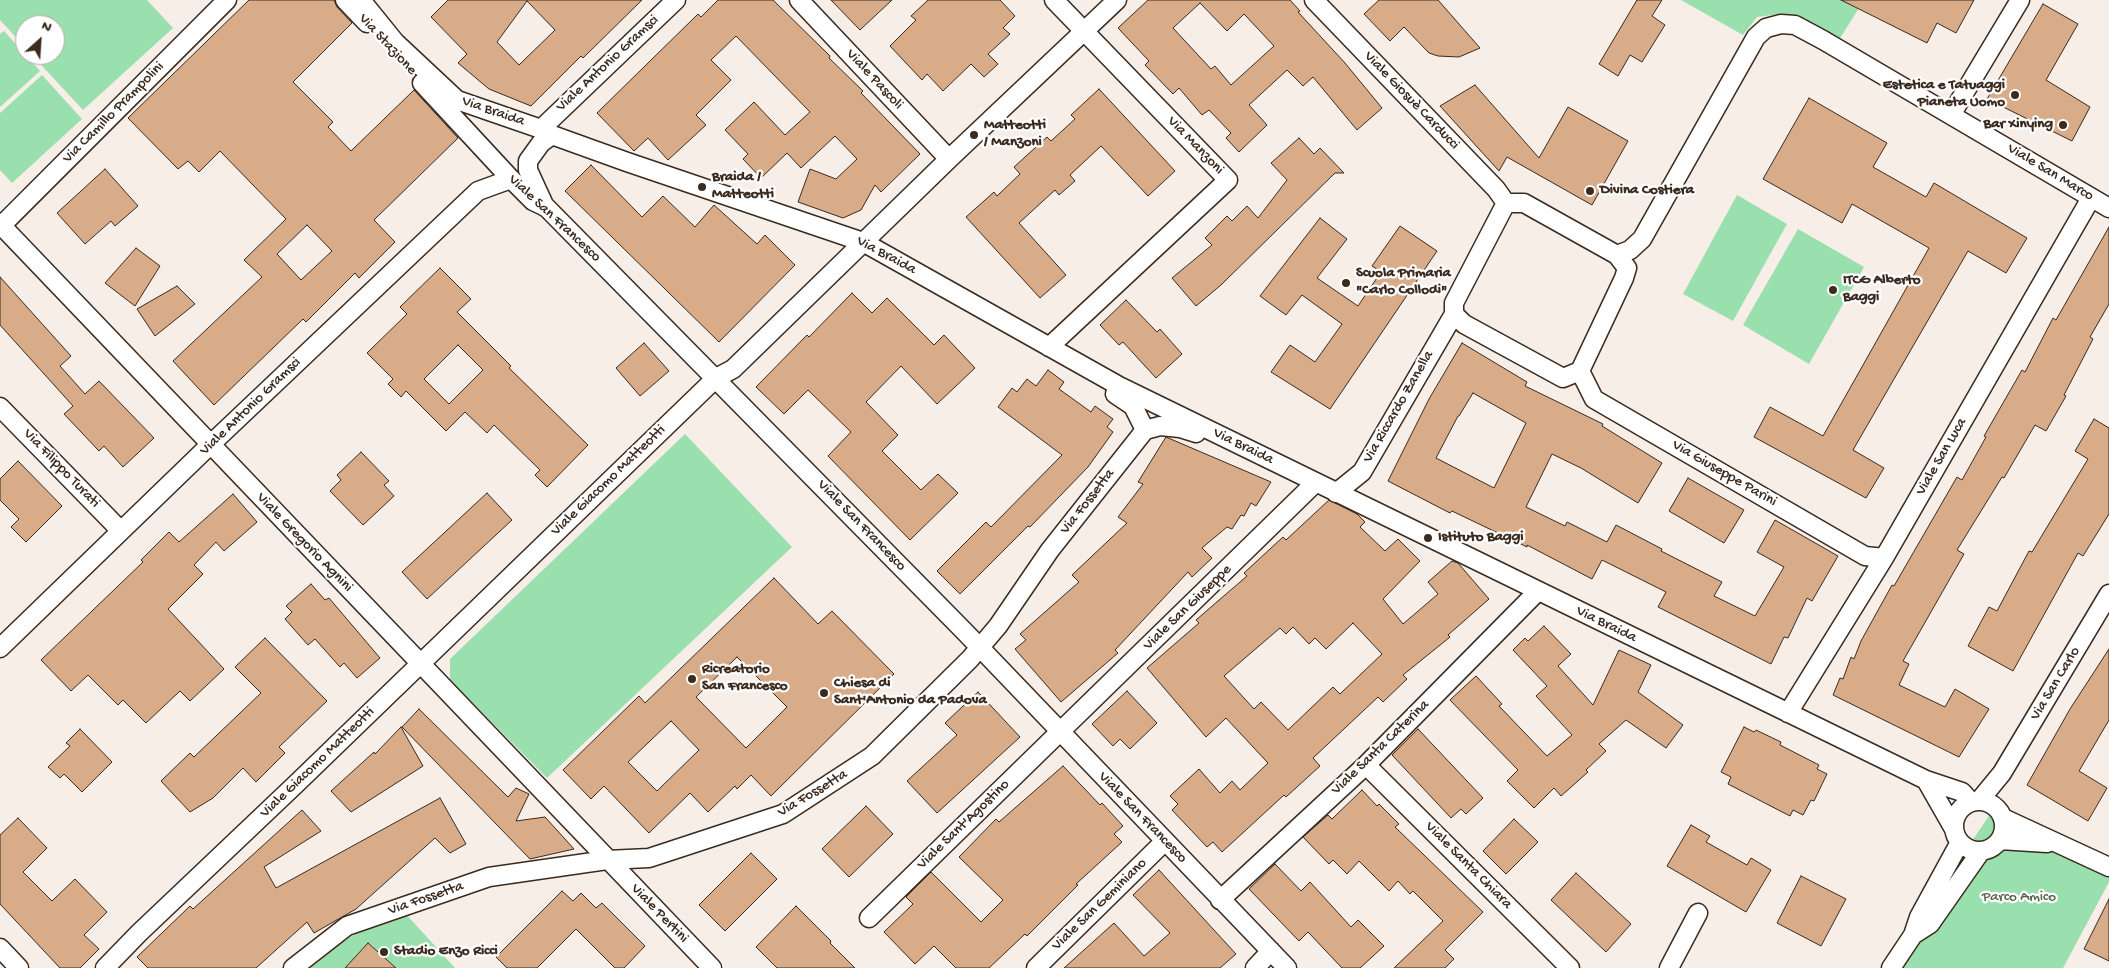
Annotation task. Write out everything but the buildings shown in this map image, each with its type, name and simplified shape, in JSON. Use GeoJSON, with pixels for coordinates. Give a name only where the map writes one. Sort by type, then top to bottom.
{"type":"FeatureCollection","features":[{"type":"Feature","properties":{"kind":"street","name":"Via Camillo Prampolini"},"geometry":{"type":"LineString","coordinates":[[0,225],[228,0]]}},
{"type":"Feature","properties":{"kind":"street","name":"Via Stazione"},"geometry":{"type":"LineString","coordinates":[[345,0],[433,87]]}},
{"type":"Feature","properties":{"kind":"street","name":"Via Stazione"},"geometry":{"type":"LineString","coordinates":[[362,0],[433,87]]}},
{"type":"Feature","properties":{"kind":"street","name":"Viale Antonio Gramsci"},"geometry":{"type":"LineString","coordinates":[[546,132],[676,0]]}},
{"type":"Feature","properties":{"kind":"street","name":"Viale Pascoli"},"geometry":{"type":"LineString","coordinates":[[799,0],[948,159]]}},
{"type":"Feature","properties":{"kind":"street","name":"Via Manzoni"},"geometry":{"type":"LineString","coordinates":[[1049,347],[1228,180],[1054,0]]}},
{"type":"Feature","properties":{"kind":"street","name":"Viale Giacomo Matteotti"},"geometry":{"type":"LineString","coordinates":[[106,968],[716,378],[733,369],[948,159],[1117,0]]}},
{"type":"Feature","properties":{"kind":"street","name":"Viale Giosuè Carducci"},"geometry":{"type":"LineString","coordinates":[[1314,0],[1496,189],[1506,203]]}},
{"type":"Feature","properties":{"kind":"street"},"geometry":{"type":"LineString","coordinates":[[1951,115],[2020,0]]}},
{"type":"Feature","properties":{"kind":"street","name":"Viale San Marco"},"geometry":{"type":"LineString","coordinates":[[1617,255],[1630,250],[1642,239],[1756,37],[1766,28],[1780,24],[1795,25],[1816,36],[2109,208]]}},
{"type":"Feature","properties":{"kind":"street","name":"Via Braida"},"geometry":{"type":"LineString","coordinates":[[433,87],[457,100],[863,242],[1095,373],[1208,430],[1926,780],[1962,792],[1975,802]]}},
{"type":"Feature","properties":{"kind":"street","name":"Viale San Francesco"},"geometry":{"type":"LineString","coordinates":[[433,87],[511,179],[533,201],[546,207],[716,378],[1287,968]]}},
{"type":"Feature","properties":{"kind":"street"},"geometry":{"type":"LineString","coordinates":[[546,132],[541,143],[528,161],[528,170],[546,207]]}},
{"type":"Feature","properties":{"kind":"street","name":"Viale Antonio Gramsci"},"geometry":{"type":"LineString","coordinates":[[0,648],[211,444],[478,191],[511,179]]}},
{"type":"Feature","properties":{"kind":"street","name":"Viale San Luca"},"geometry":{"type":"LineString","coordinates":[[1788,713],[1884,558],[2091,198]]}},
{"type":"Feature","properties":{"kind":"street"},"geometry":{"type":"LineString","coordinates":[[1454,314],[1464,324],[1563,378],[1580,371],[1624,278],[1626,268],[1617,255],[1524,203],[1506,203]]}},
{"type":"Feature","properties":{"kind":"street","name":"Via Riccardo Zanella"},"geometry":{"type":"LineString","coordinates":[[1336,493],[1362,472],[1454,314],[1454,303],[1506,203]]}},
{"type":"Feature","properties":{"kind":"street","name":"Viale Gregorio Agnini"},"geometry":{"type":"LineString","coordinates":[[0,225],[608,860]]}},
{"type":"Feature","properties":{"kind":"street","name":"Via Giuseppe Parini"},"geometry":{"type":"LineString","coordinates":[[1580,371],[1594,399],[1865,556],[1884,558]]}},
{"type":"Feature","properties":{"kind":"street"},"geometry":{"type":"LineString","coordinates":[[1095,373],[1098,383],[1133,406],[1146,430],[1160,426],[1180,428],[1196,433],[1208,430]]}},
{"type":"Feature","properties":{"kind":"street","name":"Via Filippo Turati"},"geometry":{"type":"LineString","coordinates":[[0,407],[121,531]]}},
{"type":"Feature","properties":{"kind":"street","name":"Via Fossetta"},"geometry":{"type":"LineString","coordinates":[[293,968],[346,926],[489,877],[608,860],[649,858],[783,814],[872,756],[980,649],[1050,550],[1146,430]]}},
{"type":"Feature","properties":{"kind":"street","name":"Viale San Giuseppe"},"geometry":{"type":"LineString","coordinates":[[1060,732],[1315,483]]}},
{"type":"Feature","properties":{"kind":"street","name":"Viale Santa Caterina"},"geometry":{"type":"LineString","coordinates":[[1220,900],[1366,765],[1537,592]]}},
{"type":"Feature","properties":{"kind":"street","name":"Via San Carlo"},"geometry":{"type":"LineString","coordinates":[[1975,802],[2002,773],[2109,594]]}},
{"type":"Feature","properties":{"kind":"street","name":"Viale Sant'Agostino"},"geometry":{"type":"LineString","coordinates":[[869,918],[1060,732]]}},
{"type":"Feature","properties":{"kind":"street","name":"Viale Santa Chiara"},"geometry":{"type":"LineString","coordinates":[[1366,765],[1570,968]]}},
{"type":"Feature","properties":{"kind":"street","name":"Via San Carlo"},"geometry":{"type":"LineString","coordinates":[[2001,814],[2002,773]]}},
{"type":"Feature","properties":{"kind":"street"},"geometry":{"type":"LineString","coordinates":[[1926,780],[1957,835],[1971,850],[1981,851],[1994,846],[2000,840],[2004,828],[2001,814]]}},
{"type":"Feature","properties":{"kind":"street"},"geometry":{"type":"LineString","coordinates":[[1891,968],[1913,935],[1919,917],[1957,835],[1955,820],[1961,809],[1975,802],[1992,805],[2001,814],[2109,867]]}},
{"type":"Feature","properties":{"kind":"street"},"geometry":{"type":"LineString","coordinates":[[2000,840],[2060,844]]}},
{"type":"Feature","properties":{"kind":"street","name":"Viale San Geminiano"},"geometry":{"type":"LineString","coordinates":[[1036,968],[1164,842]]}},
{"type":"Feature","properties":{"kind":"street"},"geometry":{"type":"LineString","coordinates":[[1913,935],[1930,924],[1981,851]]}},
{"type":"Feature","properties":{"kind":"street","name":"Viale Pertini"},"geometry":{"type":"LineString","coordinates":[[608,860],[712,968]]}},
{"type":"Feature","properties":{"kind":"street"},"geometry":{"type":"LineString","coordinates":[[1669,968],[1698,913]]}},
{"type":"Feature","properties":{"kind":"street"},"geometry":{"type":"LineString","coordinates":[[0,948],[20,968]]}},
{"type":"Feature","properties":{"kind":"street"},"geometry":{"type":"LineString","coordinates":[[1256,968],[1271,951]]}},
{"type":"Feature","properties":{"kind":"green space"},"geometry":{"type":"Polygon","coordinates":[[[0,0],[147,0],[173,28],[83,110],[41,65],[65,65],[65,15],[15,15],[15,36],[0,20],[0,0]]]}},
{"type":"Feature","properties":{"kind":"green space"},"geometry":{"type":"Polygon","coordinates":[[[1681,0],[1864,0],[1839,40],[1796,15],[1779,14],[1757,17],[1743,35],[1681,0]]]}},
{"type":"Feature","properties":{"kind":"green space"},"geometry":{"type":"Polygon","coordinates":[[[4,31],[15,43],[15,65],[35,65],[40,71],[0,107],[0,34],[4,31]]]}},
{"type":"Feature","properties":{"kind":"green space"},"geometry":{"type":"Polygon","coordinates":[[[42,75],[82,119],[12,183],[0,170],[0,113],[42,75]]]}},
{"type":"Feature","properties":{"kind":"green space"},"geometry":{"type":"Polygon","coordinates":[[[1737,195],[1787,224],[1733,321],[1683,294],[1737,195]]]}},
{"type":"Feature","properties":{"kind":"green space"},"geometry":{"type":"Polygon","coordinates":[[[1798,229],[1864,267],[1809,364],[1743,325],[1798,229]]]}},
{"type":"Feature","properties":{"kind":"green space"},"geometry":{"type":"Polygon","coordinates":[[[685,434],[792,547],[547,778],[450,680],[450,659],[685,434]]]}},
{"type":"Feature","properties":{"kind":"green space","name":"Parco Amico"},"geometry":{"type":"Polygon","coordinates":[[[1997,804],[2109,862],[2109,882],[2063,968],[1886,968],[1997,804]]]}},
{"type":"Feature","properties":{"kind":"green space","name":"Stadio Enzo Ricci"},"geometry":{"type":"Polygon","coordinates":[[[405,913],[455,968],[306,968],[352,936],[405,913]]]}},
{"type":"Feature","properties":{"kind":"place","name":"Estetica e Tatuaggi Pianeta Uomo"},"geometry":{"type":"Point","coordinates":[2015,95]}},
{"type":"Feature","properties":{"kind":"place","name":"Bar Xinying"},"geometry":{"type":"Point","coordinates":[2063,125]}},
{"type":"Feature","properties":{"kind":"place","name":"Matteotti / Manzoni"},"geometry":{"type":"Point","coordinates":[974,135]}},
{"type":"Feature","properties":{"kind":"place","name":"Braida / Matteotti"},"geometry":{"type":"Point","coordinates":[702,187]}},
{"type":"Feature","properties":{"kind":"place","name":"Divina Costiera"},"geometry":{"type":"Point","coordinates":[1590,191]}},
{"type":"Feature","properties":{"kind":"place","name":"Scuola Primaria \"Carlo Collodi\""},"geometry":{"type":"Point","coordinates":[1346,283]}},
{"type":"Feature","properties":{"kind":"place","name":"ITCG Alberto Baggi"},"geometry":{"type":"Point","coordinates":[1833,290]}},
{"type":"Feature","properties":{"kind":"place","name":"Istituto Baggi"},"geometry":{"type":"Point","coordinates":[1428,538]}},
{"type":"Feature","properties":{"kind":"place","name":"Ricreatorio San Francesco"},"geometry":{"type":"Point","coordinates":[692,679]}},
{"type":"Feature","properties":{"kind":"place","name":"Chiesa di Sant'Antonio da Padova"},"geometry":{"type":"Point","coordinates":[824,693]}},
{"type":"Feature","properties":{"kind":"place","name":"Stadio Enzo Ricci"},"geometry":{"type":"Point","coordinates":[384,952]}}]}
